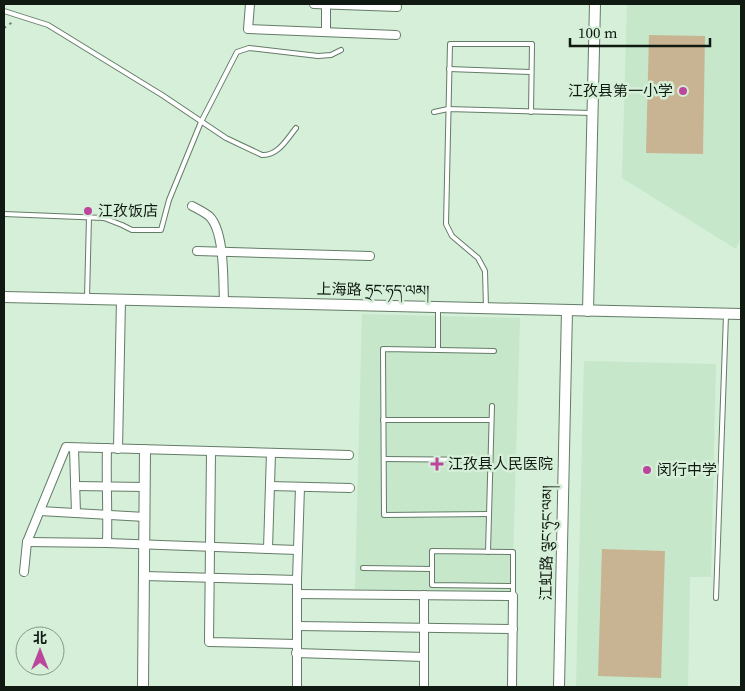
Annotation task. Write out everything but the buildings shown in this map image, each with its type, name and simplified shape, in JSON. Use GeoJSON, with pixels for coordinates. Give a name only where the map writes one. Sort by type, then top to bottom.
{"type":"FeatureCollection","features":[{"type":"Feature","properties":{"kind":"main road"},"geometry":{"type":"LineString","coordinates":[[588,311],[595,4]]}},
{"type":"Feature","properties":{"kind":"main road","name":"上海路 ཧྲང་ཧད་ལམ།"},"geometry":{"type":"LineString","coordinates":[[4,297],[741,314]]}},
{"type":"Feature","properties":{"kind":"main road","name":"江虹路 ལྕང་ཧུང་ལམ།"},"geometry":{"type":"LineString","coordinates":[[559,687],[567,310]]}},
{"type":"Feature","properties":{"kind":"main road"},"geometry":{"type":"LineString","coordinates":[[143,687],[145,450]]}},
{"type":"Feature","properties":{"kind":"street"},"geometry":{"type":"LineString","coordinates":[[250,4],[248,29],[396,35]]}},
{"type":"Feature","properties":{"kind":"street"},"geometry":{"type":"LineString","coordinates":[[314,4],[397,7]]}},
{"type":"Feature","properties":{"kind":"street"},"geometry":{"type":"LineString","coordinates":[[326,4],[326,32]]}},
{"type":"Feature","properties":{"kind":"street"},"geometry":{"type":"LineString","coordinates":[[192,206],[210,217],[215,224],[222,252],[224,302]]}},
{"type":"Feature","properties":{"kind":"street"},"geometry":{"type":"LineString","coordinates":[[197,251],[370,256]]}},
{"type":"Feature","properties":{"kind":"street"},"geometry":{"type":"LineString","coordinates":[[118,449],[121,299]]}},
{"type":"Feature","properties":{"kind":"street"},"geometry":{"type":"LineString","coordinates":[[24,572],[27,542],[66,447],[349,456]]}},
{"type":"Feature","properties":{"kind":"street"},"geometry":{"type":"LineString","coordinates":[[74,448],[76,513]]}},
{"type":"Feature","properties":{"kind":"street"},"geometry":{"type":"LineString","coordinates":[[107,448],[107,543]]}},
{"type":"Feature","properties":{"kind":"street"},"geometry":{"type":"LineString","coordinates":[[212,451],[209,642],[296,644]]}},
{"type":"Feature","properties":{"kind":"street"},"geometry":{"type":"LineString","coordinates":[[268,549],[271,453]]}},
{"type":"Feature","properties":{"kind":"street"},"geometry":{"type":"LineString","coordinates":[[75,486],[145,487]]}},
{"type":"Feature","properties":{"kind":"street"},"geometry":{"type":"LineString","coordinates":[[270,486],[350,488]]}},
{"type":"Feature","properties":{"kind":"street"},"geometry":{"type":"LineString","coordinates":[[297,687],[296,644],[300,487]]}},
{"type":"Feature","properties":{"kind":"street"},"geometry":{"type":"LineString","coordinates":[[40,511],[145,517]]}},
{"type":"Feature","properties":{"kind":"street"},"geometry":{"type":"LineString","coordinates":[[27,542],[298,550]]}},
{"type":"Feature","properties":{"kind":"street"},"geometry":{"type":"LineString","coordinates":[[144,576],[297,580]]}},
{"type":"Feature","properties":{"kind":"street"},"geometry":{"type":"LineString","coordinates":[[297,594],[513,596],[512,687]]}},
{"type":"Feature","properties":{"kind":"street"},"geometry":{"type":"LineString","coordinates":[[424,595],[424,687]]}},
{"type":"Feature","properties":{"kind":"street"},"geometry":{"type":"LineString","coordinates":[[297,626],[513,629]]}},
{"type":"Feature","properties":{"kind":"street"},"geometry":{"type":"LineString","coordinates":[[296,653],[424,657]]}},
{"type":"Feature","properties":{"kind":"lane"},"geometry":{"type":"LineString","coordinates":[[4,11],[48,25],[162,95],[226,138],[262,155],[268,156],[279,149],[296,128]]}},
{"type":"Feature","properties":{"kind":"lane"},"geometry":{"type":"LineString","coordinates":[[486,308],[485,271],[478,258],[452,236],[446,224],[450,44],[532,44],[530,112]]}},
{"type":"Feature","properties":{"kind":"lane"},"geometry":{"type":"LineString","coordinates":[[4,214],[104,218],[122,224],[132,230],[161,230],[168,200],[201,122],[237,52],[249,48],[318,56],[331,55],[341,50]]}},
{"type":"Feature","properties":{"kind":"lane"},"geometry":{"type":"LineString","coordinates":[[449,69],[531,72]]}},
{"type":"Feature","properties":{"kind":"lane"},"geometry":{"type":"LineString","coordinates":[[434,112],[448,109],[592,113]]}},
{"type":"Feature","properties":{"kind":"lane"},"geometry":{"type":"LineString","coordinates":[[87,299],[89,217]]}},
{"type":"Feature","properties":{"kind":"lane"},"geometry":{"type":"LineString","coordinates":[[438,307],[438,350]]}},
{"type":"Feature","properties":{"kind":"lane"},"geometry":{"type":"LineString","coordinates":[[716,598],[726,314]]}},
{"type":"Feature","properties":{"kind":"lane"},"geometry":{"type":"LineString","coordinates":[[488,514],[384,515],[383,349],[494,351]]}},
{"type":"Feature","properties":{"kind":"lane"},"geometry":{"type":"LineString","coordinates":[[488,552],[492,406]]}},
{"type":"Feature","properties":{"kind":"lane"},"geometry":{"type":"LineString","coordinates":[[384,420],[491,420]]}},
{"type":"Feature","properties":{"kind":"lane"},"geometry":{"type":"LineString","coordinates":[[384,459],[490,460]]}},
{"type":"Feature","properties":{"kind":"lane"},"geometry":{"type":"LineString","coordinates":[[513,586],[432,585],[432,551],[513,552],[513,586],[513,596]]}},
{"type":"Feature","properties":{"kind":"lane"},"geometry":{"type":"LineString","coordinates":[[363,568],[432,569]]}},
{"type":"Feature","properties":{"kind":"path"},"geometry":{"type":"LineString","coordinates":[[4,28],[20,16]]}},
{"type":"Feature","properties":{"kind":"shaded area","name":"江孜县第一小学"},"geometry":{"type":"Polygon","coordinates":[[[627,4],[741,4],[741,236],[736,249],[622,178],[627,4]]]}},
{"type":"Feature","properties":{"kind":"shaded area"},"geometry":{"type":"Polygon","coordinates":[[[649,35],[705,36],[703,154],[646,153],[649,35]]]}},
{"type":"Feature","properties":{"kind":"shaded area","name":"江孜县人民医院"},"geometry":{"type":"Polygon","coordinates":[[[362,314],[520,318],[512,593],[355,589],[362,314]]]}},
{"type":"Feature","properties":{"kind":"shaded area","name":"闵行中学"},"geometry":{"type":"Polygon","coordinates":[[[584,361],[716,364],[711,577],[690,577],[688,687],[576,687],[584,361]]]}},
{"type":"Feature","properties":{"kind":"shaded area"},"geometry":{"type":"Polygon","coordinates":[[[602,549],[665,551],[661,678],[598,676],[602,549]]]}},
{"type":"Feature","properties":{"kind":"place","name":"江孜县第一小学"},"geometry":{"type":"Point","coordinates":[683,91]}},
{"type":"Feature","properties":{"kind":"place","name":"江孜饭店"},"geometry":{"type":"Point","coordinates":[88,211]}},
{"type":"Feature","properties":{"kind":"place","name":"江孜县人民医院"},"geometry":{"type":"Point","coordinates":[437,464]}},
{"type":"Feature","properties":{"kind":"place","name":"闵行中学"},"geometry":{"type":"Point","coordinates":[647,470]}}]}
